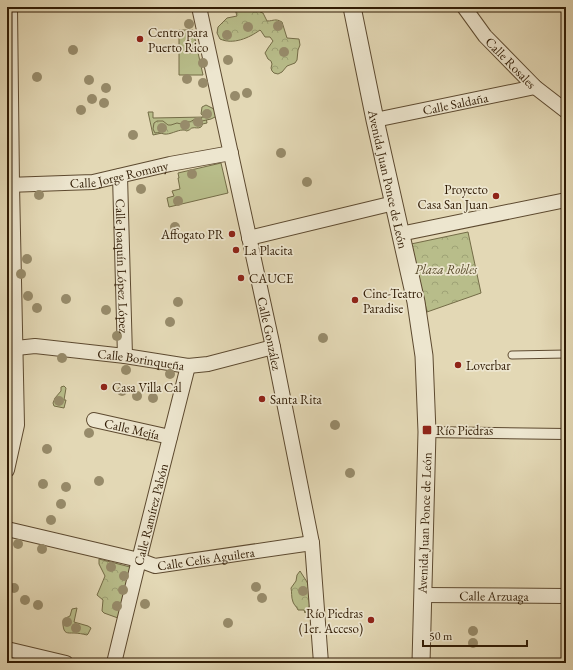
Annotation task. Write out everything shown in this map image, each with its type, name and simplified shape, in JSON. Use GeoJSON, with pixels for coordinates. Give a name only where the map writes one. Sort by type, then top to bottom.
{"type":"FeatureCollection","features":[{"type":"Feature","properties":{"kind":"street"},"geometry":{"type":"LineString","coordinates":[[7,468],[17,425],[11,349],[9,185],[10,7]]}},
{"type":"Feature","properties":{"kind":"street","name":"Calle González"},"geometry":{"type":"LineString","coordinates":[[199,7],[273,347],[312,543],[321,663]]}},
{"type":"Feature","properties":{"kind":"street","name":"Avenida Juan Ponce de León"},"geometry":{"type":"LineString","coordinates":[[352,7],[375,120],[416,302],[424,356],[427,432],[421,663]]}},
{"type":"Feature","properties":{"kind":"street","name":"Calle Rosales"},"geometry":{"type":"LineString","coordinates":[[464,7],[485,36],[535,87],[566,111]]}},
{"type":"Feature","properties":{"kind":"street","name":"Calle Saldaña"},"geometry":{"type":"LineString","coordinates":[[375,120],[535,87]]}},
{"type":"Feature","properties":{"kind":"street","name":"Calle Jorge Romany"},"geometry":{"type":"LineString","coordinates":[[9,185],[93,182],[170,164],[230,153]]}},
{"type":"Feature","properties":{"kind":"street","name":"Calle Joaquín López López"},"geometry":{"type":"LineString","coordinates":[[120,176],[126,356]]}},
{"type":"Feature","properties":{"kind":"street"},"geometry":{"type":"LineString","coordinates":[[400,234],[566,200]]}},
{"type":"Feature","properties":{"kind":"street"},"geometry":{"type":"LineString","coordinates":[[249,238],[394,203]]}},
{"type":"Feature","properties":{"kind":"street","name":"Calle Borinqueña"},"geometry":{"type":"LineString","coordinates":[[11,349],[35,346],[126,356],[188,366],[208,364],[273,347]]}},
{"type":"Feature","properties":{"kind":"street","name":"Calle Ramírez Pabón"},"geometry":{"type":"LineString","coordinates":[[114,663],[188,366]]}},
{"type":"Feature","properties":{"kind":"street","name":"Calle Mejía"},"geometry":{"type":"LineString","coordinates":[[94,420],[170,437]]}},
{"type":"Feature","properties":{"kind":"street"},"geometry":{"type":"LineString","coordinates":[[427,432],[566,434]]}},
{"type":"Feature","properties":{"kind":"street","name":"Calle Celis Aguilera"},"geometry":{"type":"LineString","coordinates":[[7,529],[139,560],[155,566],[312,543]]}},
{"type":"Feature","properties":{"kind":"street","name":"Calle Arzuaga"},"geometry":{"type":"LineString","coordinates":[[422,595],[566,596]]}},
{"type":"Feature","properties":{"kind":"street"},"geometry":{"type":"LineString","coordinates":[[7,649],[66,663]]}},
{"type":"Feature","properties":{"kind":"lane"},"geometry":{"type":"LineString","coordinates":[[512,355],[566,354]]}},
{"type":"Feature","properties":{"kind":"green space"},"geometry":{"type":"Polygon","coordinates":[[[237,7],[259,10],[263,13],[267,21],[276,20],[282,22],[287,38],[299,39],[300,45],[295,63],[287,66],[278,74],[274,73],[271,68],[271,61],[265,53],[273,41],[270,37],[265,37],[260,30],[241,40],[225,41],[220,39],[217,33],[218,27],[227,18],[237,16],[235,9],[237,7]]]}},
{"type":"Feature","properties":{"kind":"green space"},"geometry":{"type":"Polygon","coordinates":[[[179,30],[193,30],[203,75],[179,75],[179,30]]]}},
{"type":"Feature","properties":{"kind":"green space"},"geometry":{"type":"Polygon","coordinates":[[[206,105],[216,110],[217,116],[202,121],[202,126],[200,128],[192,128],[187,131],[181,130],[166,134],[155,133],[153,129],[154,123],[157,121],[163,121],[168,125],[171,125],[201,119],[202,117],[205,117],[201,114],[202,107],[206,105]]]}},
{"type":"Feature","properties":{"kind":"green space"},"geometry":{"type":"Polygon","coordinates":[[[148,112],[153,112],[153,118],[206,117],[207,123],[153,135],[148,112]]]}},
{"type":"Feature","properties":{"kind":"green space"},"geometry":{"type":"Polygon","coordinates":[[[221,163],[228,193],[169,207],[167,198],[174,196],[172,191],[180,189],[178,173],[221,163]]]}},
{"type":"Feature","properties":{"kind":"green space","name":"Plaza Robles"},"geometry":{"type":"Polygon","coordinates":[[[468,232],[481,293],[427,312],[411,244],[468,232]]]}},
{"type":"Feature","properties":{"kind":"green space"},"geometry":{"type":"Polygon","coordinates":[[[64,386],[66,388],[64,400],[66,400],[64,408],[54,406],[53,403],[55,398],[61,391],[61,387],[64,386]]]}},
{"type":"Feature","properties":{"kind":"green space"},"geometry":{"type":"Polygon","coordinates":[[[99,559],[130,567],[131,572],[118,618],[102,611],[103,600],[97,595],[105,576],[99,564],[99,559]]]}},
{"type":"Feature","properties":{"kind":"green space"},"geometry":{"type":"Polygon","coordinates":[[[300,571],[309,588],[310,603],[305,613],[304,610],[298,610],[292,600],[291,588],[300,571]]]}},
{"type":"Feature","properties":{"kind":"green space"},"geometry":{"type":"Polygon","coordinates":[[[77,608],[74,622],[91,628],[87,635],[68,633],[64,630],[64,620],[70,616],[72,609],[77,608]]]}},
{"type":"Feature","properties":{"kind":"place","name":"Centro para Puerto Rico"},"geometry":{"type":"Point","coordinates":[140,39]}},
{"type":"Feature","properties":{"kind":"place","name":"Proyecto Casa San Juan"},"geometry":{"type":"Point","coordinates":[496,196]}},
{"type":"Feature","properties":{"kind":"place","name":"Affogato PR"},"geometry":{"type":"Point","coordinates":[232,234]}},
{"type":"Feature","properties":{"kind":"place","name":"La Placita"},"geometry":{"type":"Point","coordinates":[236,250]}},
{"type":"Feature","properties":{"kind":"place","name":"CAUCE"},"geometry":{"type":"Point","coordinates":[241,278]}},
{"type":"Feature","properties":{"kind":"place","name":"Cine-Teatro Paradise"},"geometry":{"type":"Point","coordinates":[355,300]}},
{"type":"Feature","properties":{"kind":"place","name":"Loverbar"},"geometry":{"type":"Point","coordinates":[458,365]}},
{"type":"Feature","properties":{"kind":"place","name":"Casa Villa Cal"},"geometry":{"type":"Point","coordinates":[104,387]}},
{"type":"Feature","properties":{"kind":"place","name":"Santa Rita"},"geometry":{"type":"Point","coordinates":[262,399]}},
{"type":"Feature","properties":{"kind":"place","name":"Río Piedras"},"geometry":{"type":"Point","coordinates":[427,430]}},
{"type":"Feature","properties":{"kind":"place","name":"Río Piedras (1er. Acceso)"},"geometry":{"type":"Point","coordinates":[371,620]}}]}
